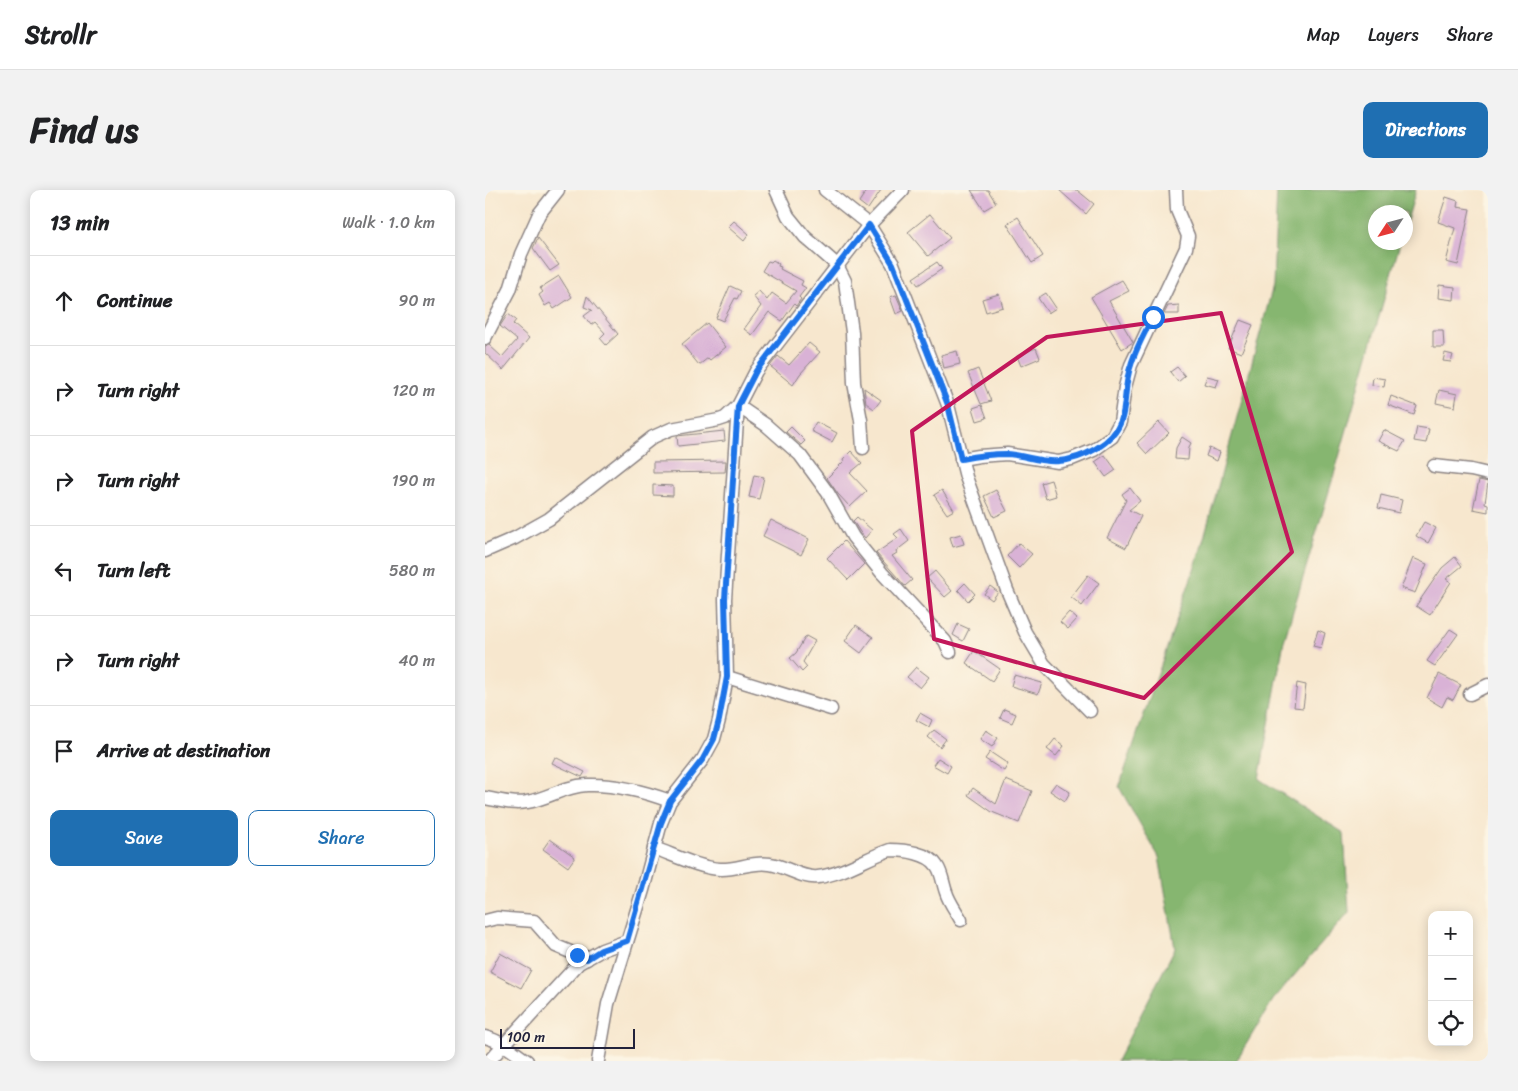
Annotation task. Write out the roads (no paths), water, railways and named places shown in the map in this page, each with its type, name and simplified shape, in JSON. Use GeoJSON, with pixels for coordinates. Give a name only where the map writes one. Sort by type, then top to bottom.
{"type":"FeatureCollection","features":[{"type":"Feature","properties":{"kind":"street"},"geometry":{"type":"LineString","coordinates":[[485,338],[510,290],[521,254],[539,214],[558,190]]}},
{"type":"Feature","properties":{"kind":"street"},"geometry":{"type":"LineString","coordinates":[[776,190],[788,216],[805,237],[837,265],[845,281],[849,297],[854,383],[861,420],[863,448]]}},
{"type":"Feature","properties":{"kind":"street"},"geometry":{"type":"LineString","coordinates":[[825,190],[869,225],[893,264],[948,405],[961,459],[992,548],[1025,632],[1044,664],[1090,711]]}},
{"type":"Feature","properties":{"kind":"street"},"geometry":{"type":"LineString","coordinates":[[485,551],[515,538],[549,519],[653,437],[671,429],[725,418],[738,406],[756,371],[837,265],[869,225],[903,190]]}},
{"type":"Feature","properties":{"kind":"street"},"geometry":{"type":"LineString","coordinates":[[961,459],[1007,454],[1035,460],[1058,462],[1072,459],[1094,450],[1112,437],[1120,422],[1125,387],[1131,365],[1185,248],[1188,236],[1177,210],[1176,190]]}},
{"type":"Feature","properties":{"kind":"street"},"geometry":{"type":"LineString","coordinates":[[738,406],[766,426],[800,455],[828,493],[853,537],[882,573],[945,640],[950,652]]}},
{"type":"Feature","properties":{"kind":"street"},"geometry":{"type":"LineString","coordinates":[[597,1061],[608,1004],[661,823],[670,801],[703,759],[714,739],[727,677],[725,599],[738,406]]}},
{"type":"Feature","properties":{"kind":"street"},"geometry":{"type":"LineString","coordinates":[[1434,466],[1488,474]]}},
{"type":"Feature","properties":{"kind":"street"},"geometry":{"type":"LineString","coordinates":[[727,677],[831,709]]}},
{"type":"Feature","properties":{"kind":"street"},"geometry":{"type":"LineString","coordinates":[[1470,694],[1488,685]]}},
{"type":"Feature","properties":{"kind":"street"},"geometry":{"type":"LineString","coordinates":[[485,798],[517,803],[528,802],[558,791],[586,785],[611,786],[643,791],[670,801]]}},
{"type":"Feature","properties":{"kind":"street"},"geometry":{"type":"LineString","coordinates":[[654,848],[711,868],[731,869],[763,863],[773,864],[804,876],[816,878],[829,875],[890,850],[899,850],[929,858],[938,867],[946,893],[961,920]]}},
{"type":"Feature","properties":{"kind":"street"},"geometry":{"type":"LineString","coordinates":[[485,921],[497,918],[534,921],[556,946],[587,959]]}},
{"type":"Feature","properties":{"kind":"street"},"geometry":{"type":"LineString","coordinates":[[489,1061],[579,963],[601,950],[627,941]]}},
{"type":"Feature","properties":{"kind":"street"},"geometry":{"type":"LineString","coordinates":[[485,1037],[504,1045],[527,1061]]}}]}
